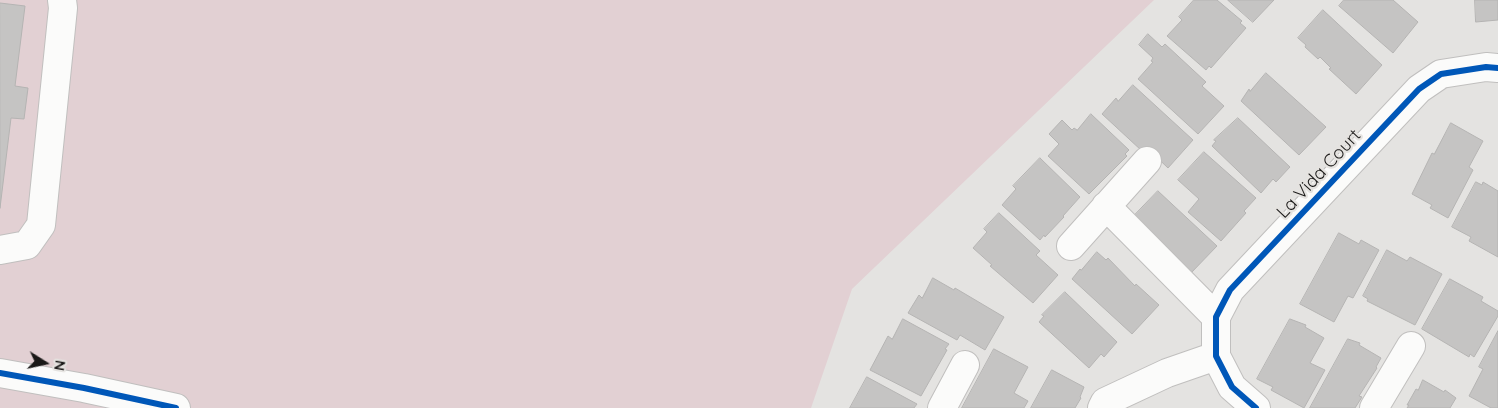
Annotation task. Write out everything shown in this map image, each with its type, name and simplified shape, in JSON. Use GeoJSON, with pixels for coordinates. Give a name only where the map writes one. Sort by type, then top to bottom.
{"type":"FeatureCollection","features":[{"type":"Feature","properties":{"kind":"street"},"geometry":{"type":"LineString","coordinates":[[0,250],[27,245],[41,225],[63,8],[62,0]]}},
{"type":"Feature","properties":{"kind":"street","name":"La Vida Court"},"geometry":{"type":"LineString","coordinates":[[1216,356],[1216,317],[1230,290],[1419,89],[1441,74],[1486,67],[1498,68]]}},
{"type":"Feature","properties":{"kind":"street"},"geometry":{"type":"LineString","coordinates":[[1070,246],[1147,160]]}},
{"type":"Feature","properties":{"kind":"street"},"geometry":{"type":"LineString","coordinates":[[1106,206],[1216,317]]}},
{"type":"Feature","properties":{"kind":"street"},"geometry":{"type":"LineString","coordinates":[[1374,408],[1411,346]]}},
{"type":"Feature","properties":{"kind":"street"},"geometry":{"type":"LineString","coordinates":[[1102,408],[1105,402],[1167,373],[1216,356],[1232,387],[1256,408]]}},
{"type":"Feature","properties":{"kind":"street"},"geometry":{"type":"LineString","coordinates":[[942,408],[965,366]]}},
{"type":"Feature","properties":{"kind":"street"},"geometry":{"type":"LineString","coordinates":[[0,373],[84,388],[176,408]]}},
{"type":"Feature","properties":{"kind":"shaded area"},"geometry":{"type":"Polygon","coordinates":[[[0,0],[1154,0],[852,289],[811,408],[0,408],[0,0]]]}},
{"type":"Feature","properties":{"kind":"building"},"geometry":{"type":"Polygon","coordinates":[[[1194,0],[1217,0],[1242,21],[1240,23],[1246,28],[1211,68],[1209,66],[1206,70],[1167,36],[1182,20],[1179,17],[1194,0]]]}},
{"type":"Feature","properties":{"kind":"building"},"geometry":{"type":"Polygon","coordinates":[[[1228,0],[1274,0],[1253,22],[1228,0]]]}},
{"type":"Feature","properties":{"kind":"building"},"geometry":{"type":"Polygon","coordinates":[[[1344,0],[1393,0],[1418,22],[1393,53],[1339,6],[1344,0]]]}},
{"type":"Feature","properties":{"kind":"building"},"geometry":{"type":"Polygon","coordinates":[[[1475,0],[1498,0],[1498,20],[1476,22],[1475,0]]]}},
{"type":"Feature","properties":{"kind":"building"},"geometry":{"type":"Polygon","coordinates":[[[0,3],[25,6],[15,86],[28,88],[24,119],[11,118],[0,208],[0,3]]]}},
{"type":"Feature","properties":{"kind":"building"},"geometry":{"type":"Polygon","coordinates":[[[1323,10],[1382,65],[1356,94],[1329,69],[1331,68],[1320,57],[1318,59],[1305,47],[1306,45],[1298,38],[1323,10]]]}},
{"type":"Feature","properties":{"kind":"building"},"geometry":{"type":"Polygon","coordinates":[[[1148,34],[1162,47],[1165,44],[1206,82],[1202,86],[1224,106],[1198,134],[1138,79],[1153,62],[1151,61],[1153,58],[1139,45],[1148,34]]]}},
{"type":"Feature","properties":{"kind":"building"},"geometry":{"type":"Polygon","coordinates":[[[1266,73],[1326,127],[1299,155],[1241,101],[1249,89],[1250,91],[1266,73]]]}},
{"type":"Feature","properties":{"kind":"building"},"geometry":{"type":"Polygon","coordinates":[[[1133,85],[1193,140],[1168,168],[1146,147],[1142,151],[1102,114],[1116,98],[1118,101],[1133,85]]]}},
{"type":"Feature","properties":{"kind":"building"},"geometry":{"type":"Polygon","coordinates":[[[1091,114],[1129,150],[1125,154],[1127,156],[1089,194],[1048,156],[1059,144],[1049,134],[1062,120],[1072,130],[1074,128],[1077,130],[1091,114]]]}},
{"type":"Feature","properties":{"kind":"building"},"geometry":{"type":"Polygon","coordinates":[[[1238,118],[1290,167],[1276,182],[1273,179],[1261,193],[1212,146],[1216,141],[1214,140],[1238,118]]]}},
{"type":"Feature","properties":{"kind":"building"},"geometry":{"type":"Polygon","coordinates":[[[1451,123],[1483,141],[1469,167],[1473,170],[1448,218],[1430,208],[1432,205],[1412,194],[1432,153],[1434,154],[1451,123]]]}},
{"type":"Feature","properties":{"kind":"building"},"geometry":{"type":"Polygon","coordinates":[[[1204,152],[1256,198],[1244,211],[1246,213],[1221,241],[1188,212],[1199,199],[1178,180],[1204,152]]]}},
{"type":"Feature","properties":{"kind":"building"},"geometry":{"type":"Polygon","coordinates":[[[1040,158],[1080,197],[1064,217],[1040,240],[1002,205],[1016,189],[1013,186],[1040,158]]]}},
{"type":"Feature","properties":{"kind":"building"},"geometry":{"type":"Polygon","coordinates":[[[1476,182],[1482,185],[1483,182],[1498,191],[1498,257],[1469,241],[1471,237],[1452,227],[1476,182]]]}},
{"type":"Feature","properties":{"kind":"building"},"geometry":{"type":"Polygon","coordinates":[[[1158,191],[1217,246],[1190,274],[1132,218],[1158,191]]]}},
{"type":"Feature","properties":{"kind":"building"},"geometry":{"type":"Polygon","coordinates":[[[999,213],[1040,251],[1036,255],[1058,275],[1033,303],[990,266],[992,265],[973,248],[987,232],[984,229],[999,213]]]}},
{"type":"Feature","properties":{"kind":"building"},"geometry":{"type":"Polygon","coordinates":[[[1339,233],[1359,244],[1361,240],[1379,250],[1353,298],[1348,296],[1334,322],[1300,304],[1339,233]]]}},
{"type":"Feature","properties":{"kind":"building"},"geometry":{"type":"Polygon","coordinates":[[[1387,250],[1407,261],[1410,257],[1442,274],[1415,325],[1367,301],[1368,299],[1363,296],[1387,250]]]}},
{"type":"Feature","properties":{"kind":"building"},"geometry":{"type":"Polygon","coordinates":[[[1097,252],[1106,260],[1108,258],[1135,286],[1136,284],[1159,305],[1132,334],[1072,279],[1097,252]]]}},
{"type":"Feature","properties":{"kind":"building"},"geometry":{"type":"Polygon","coordinates":[[[933,278],[954,290],[955,288],[1004,317],[985,350],[960,335],[957,340],[908,313],[919,295],[922,298],[933,278]]]}},
{"type":"Feature","properties":{"kind":"building"},"geometry":{"type":"Polygon","coordinates":[[[1450,279],[1483,297],[1481,301],[1498,311],[1498,316],[1474,357],[1470,354],[1469,357],[1422,329],[1450,279]]]}},
{"type":"Feature","properties":{"kind":"building"},"geometry":{"type":"Polygon","coordinates":[[[1065,292],[1117,342],[1104,357],[1101,354],[1089,368],[1039,322],[1044,316],[1042,315],[1065,292]]]}},
{"type":"Feature","properties":{"kind":"building"},"geometry":{"type":"Polygon","coordinates":[[[903,319],[949,344],[921,396],[870,370],[888,336],[892,339],[903,319]]]}},
{"type":"Feature","properties":{"kind":"building"},"geometry":{"type":"Polygon","coordinates":[[[1290,319],[1306,325],[1305,327],[1324,338],[1310,363],[1325,370],[1304,408],[1271,390],[1273,387],[1257,379],[1290,319]]]}},
{"type":"Feature","properties":{"kind":"building"},"geometry":{"type":"Polygon","coordinates":[[[1498,331],[1498,408],[1491,408],[1469,396],[1483,369],[1479,367],[1498,331]]]}},
{"type":"Feature","properties":{"kind":"building"},"geometry":{"type":"Polygon","coordinates":[[[1348,339],[1360,343],[1359,345],[1381,358],[1377,368],[1359,396],[1362,397],[1355,408],[1310,408],[1348,339]]]}},
{"type":"Feature","properties":{"kind":"building"},"geometry":{"type":"Polygon","coordinates":[[[994,349],[1028,367],[1014,393],[1028,401],[1024,408],[962,408],[994,349]]]}},
{"type":"Feature","properties":{"kind":"building"},"geometry":{"type":"Polygon","coordinates":[[[1052,370],[1084,387],[1081,398],[1075,408],[1031,408],[1052,370]]]}},
{"type":"Feature","properties":{"kind":"building"},"geometry":{"type":"Polygon","coordinates":[[[867,377],[917,404],[914,408],[850,408],[867,377]]]}},
{"type":"Feature","properties":{"kind":"building"},"geometry":{"type":"Polygon","coordinates":[[[1423,380],[1444,392],[1445,390],[1456,398],[1450,408],[1407,408],[1416,389],[1418,390],[1423,380]]]}},
{"type":"Feature","properties":{"kind":"cycle path"},"geometry":{"type":"LineString","coordinates":[[1256,408],[1232,387],[1216,356],[1216,317],[1230,290],[1419,89],[1441,74],[1486,67],[1498,68]]}},
{"type":"Feature","properties":{"kind":"cycle path"},"geometry":{"type":"LineString","coordinates":[[0,373],[84,388],[176,408]]}}]}
